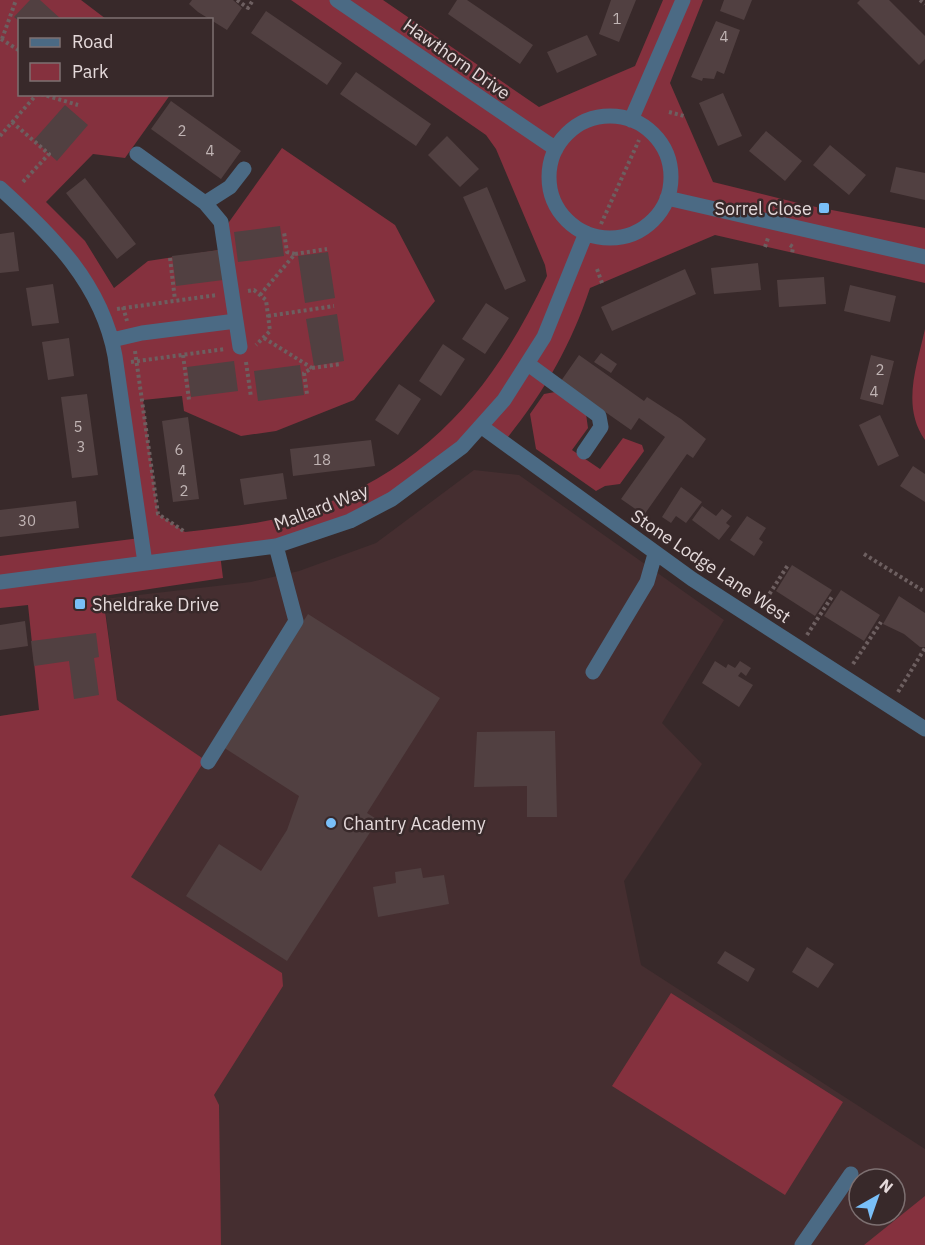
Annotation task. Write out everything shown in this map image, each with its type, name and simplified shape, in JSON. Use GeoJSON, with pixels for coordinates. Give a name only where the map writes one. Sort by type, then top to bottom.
{"type":"FeatureCollection","features":[{"type":"Feature","properties":{"kind":"street","name":"Hawthorn Drive"},"geometry":{"type":"LineString","coordinates":[[337,0],[556,149]]}},
{"type":"Feature","properties":{"kind":"street"},"geometry":{"type":"LineString","coordinates":[[632,120],[682,0]]}},
{"type":"Feature","properties":{"kind":"street"},"geometry":{"type":"LineString","coordinates":[[610,117],[632,120],[656,139],[667,157],[670,177],[667,198],[656,216],[639,230],[618,237],[586,233],[569,223],[552,198],[549,178],[556,149],[569,132],[588,120],[610,117]]}},
{"type":"Feature","properties":{"kind":"street"},"geometry":{"type":"LineString","coordinates":[[137,154],[205,203],[224,229],[242,352]]}},
{"type":"Feature","properties":{"kind":"street"},"geometry":{"type":"LineString","coordinates":[[205,203],[230,187],[244,169]]}},
{"type":"Feature","properties":{"kind":"street"},"geometry":{"type":"LineString","coordinates":[[5,192],[69,255],[101,310],[112,340],[145,563]]}},
{"type":"Feature","properties":{"kind":"street"},"geometry":{"type":"LineString","coordinates":[[667,198],[925,256]]}},
{"type":"Feature","properties":{"kind":"street","name":"Mallard Way"},"geometry":{"type":"LineString","coordinates":[[0,582],[276,546],[326,530],[383,504],[438,467],[482,427],[528,364],[544,337],[586,233]]}},
{"type":"Feature","properties":{"kind":"street"},"geometry":{"type":"LineString","coordinates":[[112,340],[132,335],[236,321]]}},
{"type":"Feature","properties":{"kind":"street"},"geometry":{"type":"LineString","coordinates":[[528,364],[600,416],[601,427],[584,452]]}},
{"type":"Feature","properties":{"kind":"street","name":"Stone Lodge Lane West"},"geometry":{"type":"LineString","coordinates":[[482,427],[655,554],[925,729]]}},
{"type":"Feature","properties":{"kind":"street"},"geometry":{"type":"LineString","coordinates":[[208,762],[296,621],[276,546]]}},
{"type":"Feature","properties":{"kind":"street"},"geometry":{"type":"LineString","coordinates":[[593,672],[647,582],[655,554]]}},
{"type":"Feature","properties":{"kind":"street"},"geometry":{"type":"LineString","coordinates":[[802,1245],[847,1180]]}},
{"type":"Feature","properties":{"kind":"path"},"geometry":{"type":"LineString","coordinates":[[16,0],[1,39],[18,50]]}},
{"type":"Feature","properties":{"kind":"path"},"geometry":{"type":"LineString","coordinates":[[237,0],[248,8],[254,0]]}},
{"type":"Feature","properties":{"kind":"path"},"geometry":{"type":"LineString","coordinates":[[920,0],[925,4]]}},
{"type":"Feature","properties":{"kind":"path"},"geometry":{"type":"LineString","coordinates":[[0,136],[35,96]]}},
{"type":"Feature","properties":{"kind":"path"},"geometry":{"type":"LineString","coordinates":[[48,96],[78,105]]}},
{"type":"Feature","properties":{"kind":"path"},"geometry":{"type":"LineString","coordinates":[[669,112],[684,116]]}},
{"type":"Feature","properties":{"kind":"path"},"geometry":{"type":"LineString","coordinates":[[5,192],[49,154],[12,122]]}},
{"type":"Feature","properties":{"kind":"path"},"geometry":{"type":"LineString","coordinates":[[0,126],[5,130]]}},
{"type":"Feature","properties":{"kind":"path"},"geometry":{"type":"LineString","coordinates":[[601,224],[639,140]]}},
{"type":"Feature","properties":{"kind":"path"},"geometry":{"type":"LineString","coordinates":[[284,232],[287,252],[295,254],[327,249]]}},
{"type":"Feature","properties":{"kind":"path"},"geometry":{"type":"LineString","coordinates":[[260,295],[295,254]]}},
{"type":"Feature","properties":{"kind":"path"},"geometry":{"type":"LineString","coordinates":[[170,258],[175,300]]}},
{"type":"Feature","properties":{"kind":"path"},"geometry":{"type":"LineString","coordinates":[[597,269],[602,283]]}},
{"type":"Feature","properties":{"kind":"path"},"geometry":{"type":"LineString","coordinates":[[268,316],[334,306]]}},
{"type":"Feature","properties":{"kind":"path"},"geometry":{"type":"LineString","coordinates":[[123,307],[132,335],[158,514],[184,532]]}},
{"type":"Feature","properties":{"kind":"path"},"geometry":{"type":"LineString","coordinates":[[264,338],[312,368]]}},
{"type":"Feature","properties":{"kind":"path"},"geometry":{"type":"LineString","coordinates":[[242,352],[251,397]]}},
{"type":"Feature","properties":{"kind":"path"},"geometry":{"type":"LineString","coordinates":[[183,355],[189,400]]}},
{"type":"Feature","properties":{"kind":"path"},"geometry":{"type":"LineString","coordinates":[[307,394],[304,373],[312,368],[341,364]]}},
{"type":"Feature","properties":{"kind":"path"},"geometry":{"type":"LineString","coordinates":[[864,554],[925,592]]}},
{"type":"Feature","properties":{"kind":"path"},"geometry":{"type":"LineString","coordinates":[[752,619],[788,565]]}},
{"type":"Feature","properties":{"kind":"path"},"geometry":{"type":"LineString","coordinates":[[799,648],[833,595]]}},
{"type":"Feature","properties":{"kind":"path"},"geometry":{"type":"LineString","coordinates":[[845,678],[881,622]]}},
{"type":"Feature","properties":{"kind":"path"},"geometry":{"type":"LineString","coordinates":[[889,705],[925,648]]}},
{"type":"Feature","properties":{"kind":"shaded area","name":"Chantry Academy"},"geometry":{"type":"Polygon","coordinates":[[[474,470],[519,475],[724,620],[662,723],[702,764],[624,881],[641,965],[925,1149],[925,1245],[0,1245],[0,716],[117,700],[104,599],[251,582],[299,571],[376,543],[474,470]]]}},
{"type":"Feature","properties":{"kind":"green space"},"geometry":{"type":"Polygon","coordinates":[[[0,0],[81,0],[105,18],[18,18],[18,96],[169,96],[125,158],[93,154],[46,202],[85,241],[114,288],[148,261],[219,250],[224,229],[282,148],[395,225],[435,301],[354,400],[276,431],[241,436],[184,411],[182,396],[143,400],[158,514],[185,532],[250,524],[299,513],[356,490],[393,469],[426,445],[455,417],[481,386],[505,353],[547,276],[545,265],[496,149],[486,135],[291,0],[383,0],[539,107],[635,66],[663,0],[703,0],[670,83],[713,182],[806,205],[925,228],[925,283],[715,235],[590,288],[574,330],[554,370],[543,389],[503,443],[482,427],[350,521],[220,554],[223,578],[103,596],[117,700],[205,760],[131,877],[282,973],[283,986],[214,1095],[219,1105],[221,1245],[0,1245],[0,716],[39,710],[28,605],[0,608],[0,556],[140,538],[115,356],[89,287],[0,188],[0,0]]]}},
{"type":"Feature","properties":{"kind":"green space"},"geometry":{"type":"Polygon","coordinates":[[[925,329],[925,440],[918,427],[912,400],[915,371],[925,329]]]}},
{"type":"Feature","properties":{"kind":"green space"},"geometry":{"type":"Polygon","coordinates":[[[555,392],[586,414],[588,428],[572,450],[600,469],[623,438],[642,445],[644,451],[620,484],[605,486],[596,491],[536,449],[530,414],[544,394],[555,392]]]}},
{"type":"Feature","properties":{"kind":"green space"},"geometry":{"type":"Polygon","coordinates":[[[671,993],[843,1102],[785,1195],[612,1086],[671,993]]]}},
{"type":"Feature","properties":{"kind":"green space"},"geometry":{"type":"Polygon","coordinates":[[[925,1196],[925,1245],[864,1245],[886,1227],[907,1227],[907,1210],[925,1196]]]}},
{"type":"Feature","properties":{"kind":"building"},"geometry":{"type":"Polygon","coordinates":[[[30,0],[40,0],[60,18],[18,18],[18,20],[14,17],[30,0]]]}},
{"type":"Feature","properties":{"kind":"building"},"geometry":{"type":"Polygon","coordinates":[[[192,0],[233,0],[242,8],[227,30],[213,21],[213,18],[208,18],[189,4],[192,0]]]}},
{"type":"Feature","properties":{"kind":"building"},"geometry":{"type":"Polygon","coordinates":[[[457,0],[467,0],[533,45],[520,64],[448,14],[457,0]]]}},
{"type":"Feature","properties":{"kind":"building"},"geometry":{"type":"Polygon","coordinates":[[[611,0],[636,0],[619,42],[599,34],[611,0]]]}},
{"type":"Feature","properties":{"kind":"building"},"geometry":{"type":"Polygon","coordinates":[[[724,0],[752,0],[744,20],[720,11],[724,0]]]}},
{"type":"Feature","properties":{"kind":"building"},"geometry":{"type":"Polygon","coordinates":[[[860,0],[889,0],[925,36],[925,59],[919,65],[857,3],[860,0]]]}},
{"type":"Feature","properties":{"kind":"building"},"geometry":{"type":"Polygon","coordinates":[[[266,11],[342,63],[327,85],[251,33],[266,11]]]}},
{"type":"Feature","properties":{"kind":"building"},"geometry":{"type":"Polygon","coordinates":[[[716,21],[740,30],[724,74],[717,71],[714,79],[703,78],[702,81],[691,77],[716,21]]]}},
{"type":"Feature","properties":{"kind":"building"},"geometry":{"type":"Polygon","coordinates":[[[587,35],[597,55],[557,73],[547,52],[587,35]]]}},
{"type":"Feature","properties":{"kind":"building"},"geometry":{"type":"Polygon","coordinates":[[[356,72],[431,124],[416,146],[340,94],[356,72]]]}},
{"type":"Feature","properties":{"kind":"building"},"geometry":{"type":"Polygon","coordinates":[[[723,93],[742,136],[718,146],[699,103],[723,93]]]}},
{"type":"Feature","properties":{"kind":"building"},"geometry":{"type":"Polygon","coordinates":[[[171,101],[241,151],[221,179],[151,129],[171,101]]]}},
{"type":"Feature","properties":{"kind":"building"},"geometry":{"type":"Polygon","coordinates":[[[65,105],[88,125],[57,161],[34,140],[65,105]]]}},
{"type":"Feature","properties":{"kind":"building"},"geometry":{"type":"Polygon","coordinates":[[[766,131],[802,161],[785,181],[749,151],[766,131]]]}},
{"type":"Feature","properties":{"kind":"building"},"geometry":{"type":"Polygon","coordinates":[[[447,136],[479,169],[460,187],[428,155],[447,136]]]}},
{"type":"Feature","properties":{"kind":"building"},"geometry":{"type":"Polygon","coordinates":[[[830,145],[866,175],[849,195],[813,165],[830,145]]]}},
{"type":"Feature","properties":{"kind":"building"},"geometry":{"type":"Polygon","coordinates":[[[896,167],[925,173],[925,200],[890,192],[896,167]]]}},
{"type":"Feature","properties":{"kind":"building"},"geometry":{"type":"Polygon","coordinates":[[[85,178],[136,244],[117,259],[66,193],[85,178]]]}},
{"type":"Feature","properties":{"kind":"building"},"geometry":{"type":"Polygon","coordinates":[[[487,187],[526,281],[505,290],[463,197],[487,187]]]}},
{"type":"Feature","properties":{"kind":"building"},"geometry":{"type":"Polygon","coordinates":[[[280,226],[284,256],[238,262],[234,232],[280,226]]]}},
{"type":"Feature","properties":{"kind":"building"},"geometry":{"type":"Polygon","coordinates":[[[14,232],[19,271],[0,273],[0,234],[14,232]]]}},
{"type":"Feature","properties":{"kind":"building"},"geometry":{"type":"Polygon","coordinates":[[[219,250],[223,280],[176,286],[172,256],[219,250]]]}},
{"type":"Feature","properties":{"kind":"building"},"geometry":{"type":"Polygon","coordinates":[[[328,252],[335,298],[305,303],[298,256],[328,252]]]}},
{"type":"Feature","properties":{"kind":"building"},"geometry":{"type":"Polygon","coordinates":[[[758,263],[761,290],[714,294],[711,268],[758,263]]]}},
{"type":"Feature","properties":{"kind":"building"},"geometry":{"type":"Polygon","coordinates":[[[685,269],[696,294],[612,331],[601,307],[685,269]]]}},
{"type":"Feature","properties":{"kind":"building"},"geometry":{"type":"Polygon","coordinates":[[[824,277],[826,304],[779,307],[777,280],[824,277]]]}},
{"type":"Feature","properties":{"kind":"building"},"geometry":{"type":"Polygon","coordinates":[[[53,284],[59,323],[32,326],[26,288],[53,284]]]}},
{"type":"Feature","properties":{"kind":"building"},"geometry":{"type":"Polygon","coordinates":[[[850,285],[896,296],[890,322],[844,311],[850,285]]]}},
{"type":"Feature","properties":{"kind":"building"},"geometry":{"type":"Polygon","coordinates":[[[486,303],[509,318],[485,354],[462,339],[486,303]]]}},
{"type":"Feature","properties":{"kind":"building"},"geometry":{"type":"Polygon","coordinates":[[[337,314],[344,361],[314,366],[306,319],[337,314]]]}},
{"type":"Feature","properties":{"kind":"building"},"geometry":{"type":"Polygon","coordinates":[[[69,338],[74,376],[48,380],[42,342],[69,338]]]}},
{"type":"Feature","properties":{"kind":"building"},"geometry":{"type":"Polygon","coordinates":[[[443,344],[465,359],[441,396],[419,381],[443,344]]]}},
{"type":"Feature","properties":{"kind":"building"},"geometry":{"type":"Polygon","coordinates":[[[601,353],[617,364],[611,373],[594,362],[601,353]]]}},
{"type":"Feature","properties":{"kind":"building"},"geometry":{"type":"Polygon","coordinates":[[[579,355],[644,401],[647,397],[681,419],[706,439],[693,458],[687,454],[644,515],[621,499],[665,437],[639,418],[631,430],[561,381],[579,355]]]}},
{"type":"Feature","properties":{"kind":"building"},"geometry":{"type":"Polygon","coordinates":[[[871,355],[894,361],[883,405],[860,399],[871,355]]]}},
{"type":"Feature","properties":{"kind":"building"},"geometry":{"type":"Polygon","coordinates":[[[234,361],[238,391],[191,397],[187,367],[234,361]]]}},
{"type":"Feature","properties":{"kind":"building"},"geometry":{"type":"Polygon","coordinates":[[[300,365],[304,395],[258,401],[254,371],[300,365]]]}},
{"type":"Feature","properties":{"kind":"building"},"geometry":{"type":"Polygon","coordinates":[[[399,384],[421,399],[398,435],[375,420],[399,384]]]}},
{"type":"Feature","properties":{"kind":"building"},"geometry":{"type":"Polygon","coordinates":[[[87,394],[98,475],[72,478],[61,397],[87,394]]]}},
{"type":"Feature","properties":{"kind":"building"},"geometry":{"type":"Polygon","coordinates":[[[880,415],[899,456],[878,466],[859,425],[880,415]]]}},
{"type":"Feature","properties":{"kind":"building"},"geometry":{"type":"Polygon","coordinates":[[[188,417],[199,499],[173,502],[162,421],[188,417]]]}},
{"type":"Feature","properties":{"kind":"building"},"geometry":{"type":"Polygon","coordinates":[[[371,440],[375,466],[293,476],[290,449],[371,440]]]}},
{"type":"Feature","properties":{"kind":"building"},"geometry":{"type":"Polygon","coordinates":[[[913,466],[925,474],[925,502],[900,486],[913,466]]]}},
{"type":"Feature","properties":{"kind":"building"},"geometry":{"type":"Polygon","coordinates":[[[283,473],[287,499],[244,505],[240,479],[283,473]]]}},
{"type":"Feature","properties":{"kind":"building"},"geometry":{"type":"Polygon","coordinates":[[[681,487],[702,502],[686,523],[676,516],[671,523],[662,517],[681,487]]]}},
{"type":"Feature","properties":{"kind":"building"},"geometry":{"type":"Polygon","coordinates":[[[76,501],[79,528],[0,537],[0,510],[76,501]]]}},
{"type":"Feature","properties":{"kind":"building"},"geometry":{"type":"Polygon","coordinates":[[[702,506],[716,516],[722,509],[732,516],[726,523],[730,526],[719,540],[692,520],[702,506]]]}},
{"type":"Feature","properties":{"kind":"building"},"geometry":{"type":"Polygon","coordinates":[[[747,516],[766,528],[759,539],[763,542],[754,556],[730,540],[747,516]]]}},
{"type":"Feature","properties":{"kind":"building"},"geometry":{"type":"Polygon","coordinates":[[[792,565],[832,590],[815,616],[776,591],[792,565]]]}},
{"type":"Feature","properties":{"kind":"building"},"geometry":{"type":"Polygon","coordinates":[[[841,590],[880,615],[864,641],[824,616],[841,590]]]}},
{"type":"Feature","properties":{"kind":"building"},"geometry":{"type":"Polygon","coordinates":[[[899,596],[925,613],[925,647],[920,647],[904,634],[883,624],[899,596]]]}},
{"type":"Feature","properties":{"kind":"building"},"geometry":{"type":"Polygon","coordinates":[[[308,614],[440,698],[367,813],[378,820],[287,961],[186,896],[219,844],[261,871],[287,830],[299,796],[223,747],[308,614]]]}},
{"type":"Feature","properties":{"kind":"building"},"geometry":{"type":"Polygon","coordinates":[[[25,621],[28,646],[0,650],[0,625],[25,621]]]}},
{"type":"Feature","properties":{"kind":"building"},"geometry":{"type":"Polygon","coordinates":[[[96,633],[99,657],[94,658],[99,695],[74,699],[69,661],[34,666],[31,641],[96,633]]]}},
{"type":"Feature","properties":{"kind":"building"},"geometry":{"type":"Polygon","coordinates":[[[715,661],[726,668],[728,664],[735,668],[740,661],[751,668],[746,676],[741,672],[738,676],[753,685],[739,707],[702,683],[715,661]]]}},
{"type":"Feature","properties":{"kind":"building"},"geometry":{"type":"Polygon","coordinates":[[[555,731],[557,817],[527,817],[527,786],[474,787],[477,732],[555,731]]]}},
{"type":"Feature","properties":{"kind":"building"},"geometry":{"type":"Polygon","coordinates":[[[421,868],[423,878],[444,875],[449,904],[378,917],[373,887],[396,883],[395,872],[421,868]]]}},
{"type":"Feature","properties":{"kind":"building"},"geometry":{"type":"Polygon","coordinates":[[[807,947],[834,964],[818,988],[792,972],[807,947]]]}},
{"type":"Feature","properties":{"kind":"building"},"geometry":{"type":"Polygon","coordinates":[[[725,951],[755,969],[748,982],[717,963],[725,951]]]}},
{"type":"Feature","properties":{"kind":"place","name":"Sorrel Close"},"geometry":{"type":"Point","coordinates":[824,208]}},
{"type":"Feature","properties":{"kind":"place","name":"Sheldrake Drive"},"geometry":{"type":"Point","coordinates":[80,604]}},
{"type":"Feature","properties":{"kind":"place","name":"Chantry Academy"},"geometry":{"type":"Point","coordinates":[331,823]}}]}
